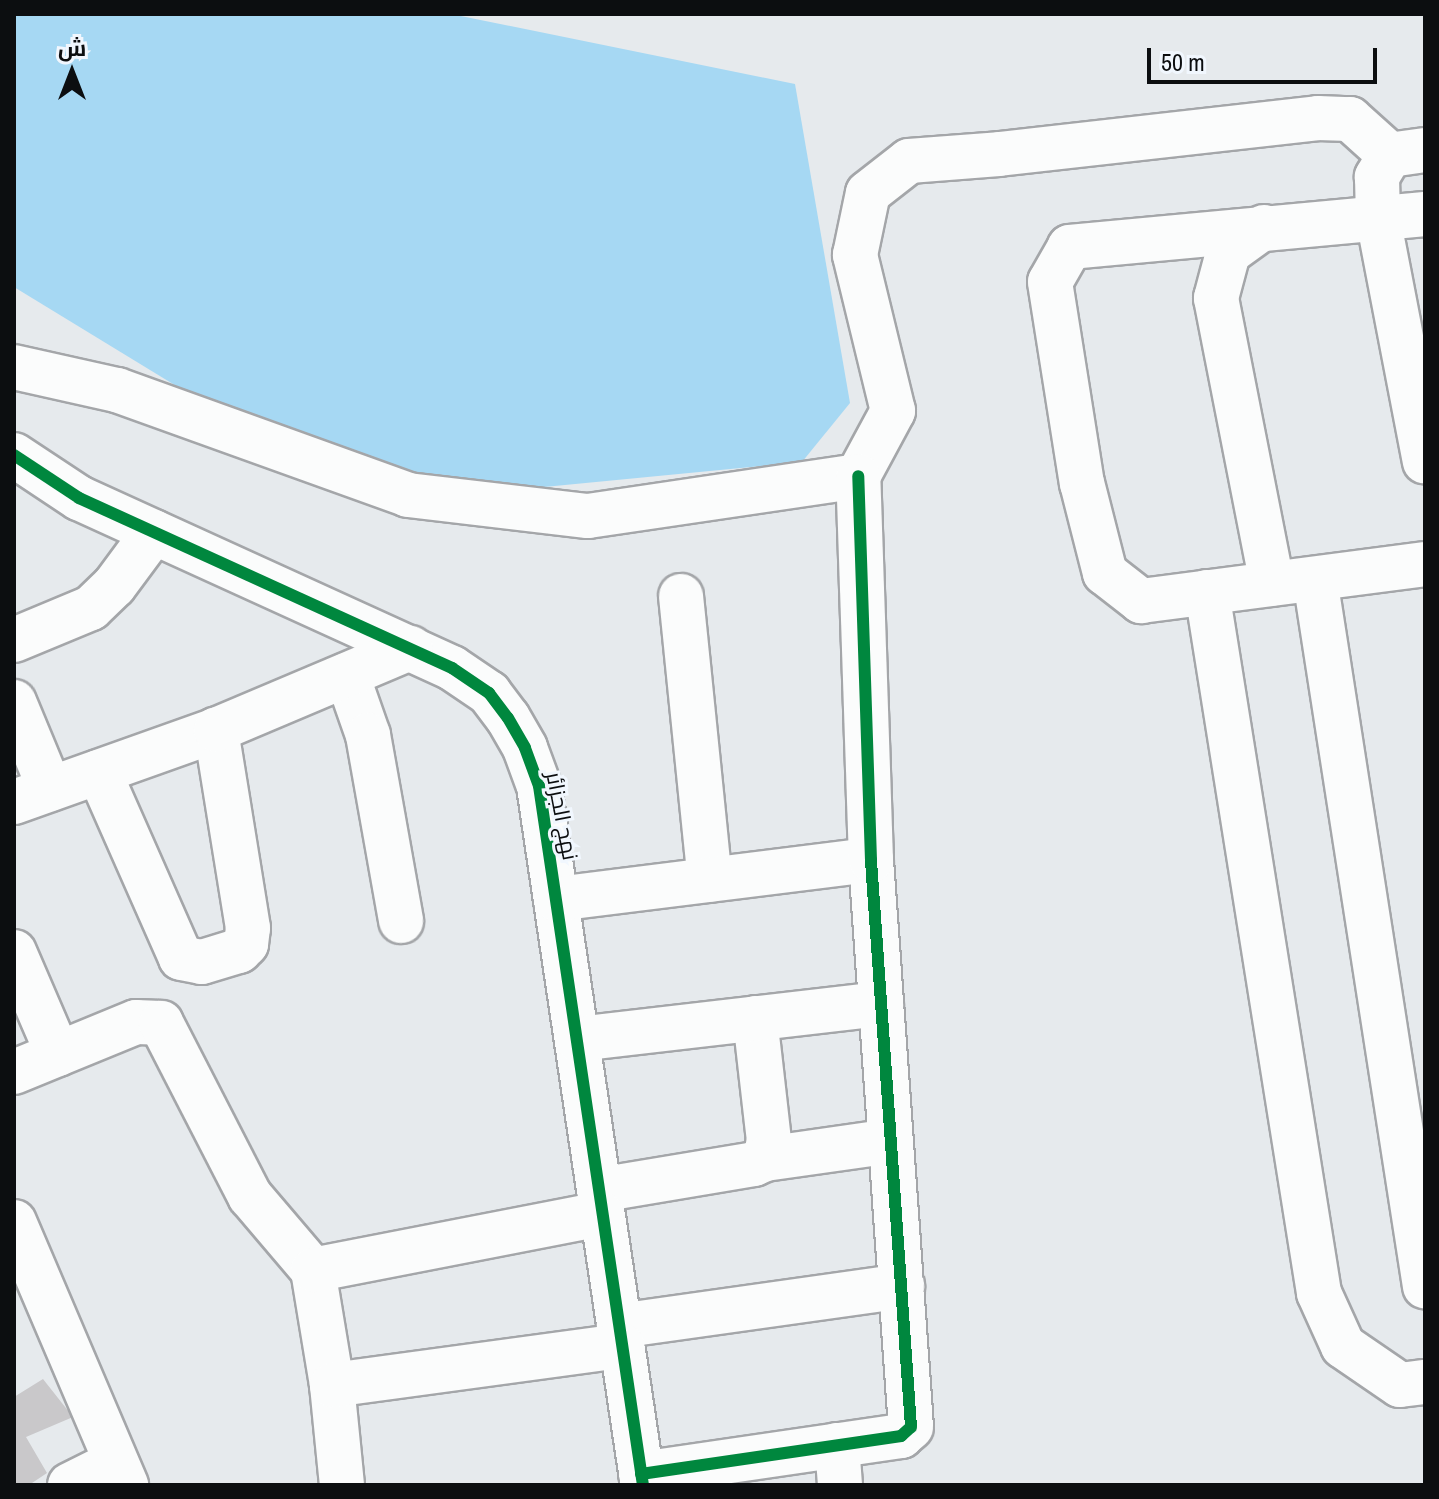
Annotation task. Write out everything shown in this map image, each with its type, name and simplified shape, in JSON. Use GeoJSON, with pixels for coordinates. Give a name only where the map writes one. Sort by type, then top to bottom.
{"type":"FeatureCollection","features":[{"type":"Feature","properties":{"kind":"street"},"geometry":{"type":"LineString","coordinates":[[642,1479],[839,1465],[901,1436],[911,1427],[871,860],[858,476],[893,411],[855,255],[868,193],[909,161],[999,154],[1318,118],[1350,119],[1408,153],[1377,177],[1378,218],[1425,462]]}},
{"type":"Feature","properties":{"kind":"street"},"geometry":{"type":"LineString","coordinates":[[1424,571],[1315,579],[1141,601],[1105,573],[1082,483],[1050,282],[1070,247],[1425,214]]}},
{"type":"Feature","properties":{"kind":"street"},"geometry":{"type":"LineString","coordinates":[[1264,227],[1228,253],[1216,298],[1272,584]]}},
{"type":"Feature","properties":{"kind":"street"},"geometry":{"type":"LineString","coordinates":[[14,367],[117,390],[408,495],[588,516],[858,476]]}},
{"type":"Feature","properties":{"kind":"street","name":"نهج الجزائر"},"geometry":{"type":"LineString","coordinates":[[14,455],[79,498],[452,668],[489,693],[508,718],[525,748],[539,786],[642,1479]]}},
{"type":"Feature","properties":{"kind":"street"},"geometry":{"type":"LineString","coordinates":[[14,640],[91,608],[114,586],[154,532]]}},
{"type":"Feature","properties":{"kind":"street"},"geometry":{"type":"LineString","coordinates":[[1315,579],[1425,1286]]}},
{"type":"Feature","properties":{"kind":"street"},"geometry":{"type":"LineString","coordinates":[[1207,592],[1319,1293],[1343,1346],[1400,1385],[1425,1382]]}},
{"type":"Feature","properties":{"kind":"street"},"geometry":{"type":"LineString","coordinates":[[681,596],[710,880]]}},
{"type":"Feature","properties":{"kind":"street"},"geometry":{"type":"LineString","coordinates":[[14,702],[32,796],[216,730],[410,648]]}},
{"type":"Feature","properties":{"kind":"street"},"geometry":{"type":"LineString","coordinates":[[347,675],[368,735],[401,921]]}},
{"type":"Feature","properties":{"kind":"street"},"geometry":{"type":"LineString","coordinates":[[99,772],[181,958],[202,962],[239,951],[246,944],[248,928],[216,730]]}},
{"type":"Feature","properties":{"kind":"street"},"geometry":{"type":"LineString","coordinates":[[556,899],[871,860]]}},
{"type":"Feature","properties":{"kind":"street"},"geometry":{"type":"LineString","coordinates":[[14,952],[58,1054]]}},
{"type":"Feature","properties":{"kind":"street"},"geometry":{"type":"LineString","coordinates":[[577,1039],[881,1004]]}},
{"type":"Feature","properties":{"kind":"street"},"geometry":{"type":"LineString","coordinates":[[755,1018],[769,1140],[765,1159]]}},
{"type":"Feature","properties":{"kind":"street"},"geometry":{"type":"LineString","coordinates":[[14,1072],[136,1022],[161,1023],[250,1196],[313,1270],[332,1385],[342,1485]]}},
{"type":"Feature","properties":{"kind":"street"},"geometry":{"type":"LineString","coordinates":[[313,1270],[600,1202],[765,1159],[891,1141]]}},
{"type":"Feature","properties":{"kind":"street"},"geometry":{"type":"LineString","coordinates":[[14,1222],[121,1474],[70,1485]]}},
{"type":"Feature","properties":{"kind":"street"},"geometry":{"type":"LineString","coordinates":[[332,1385],[902,1286]]}},
{"type":"Feature","properties":{"kind":"water"},"geometry":{"type":"Polygon","coordinates":[[[14,14],[451,14],[795,84],[850,403],[802,462],[463,495],[250,431],[14,287],[14,14]]]}},
{"type":"Feature","properties":{"kind":"building"},"geometry":{"type":"Polygon","coordinates":[[[43,1379],[73,1417],[26,1437],[47,1473],[29,1485],[14,1485],[14,1397],[43,1379]]]}},
{"type":"Feature","properties":{"kind":"cycle path"},"geometry":{"type":"LineString","coordinates":[[14,455],[79,498],[452,668],[489,693],[508,718],[525,748],[539,786],[643,1485]]}},
{"type":"Feature","properties":{"kind":"cycle path"},"geometry":{"type":"LineString","coordinates":[[641,1474],[901,1436],[911,1427],[871,860],[858,476]]}}]}
